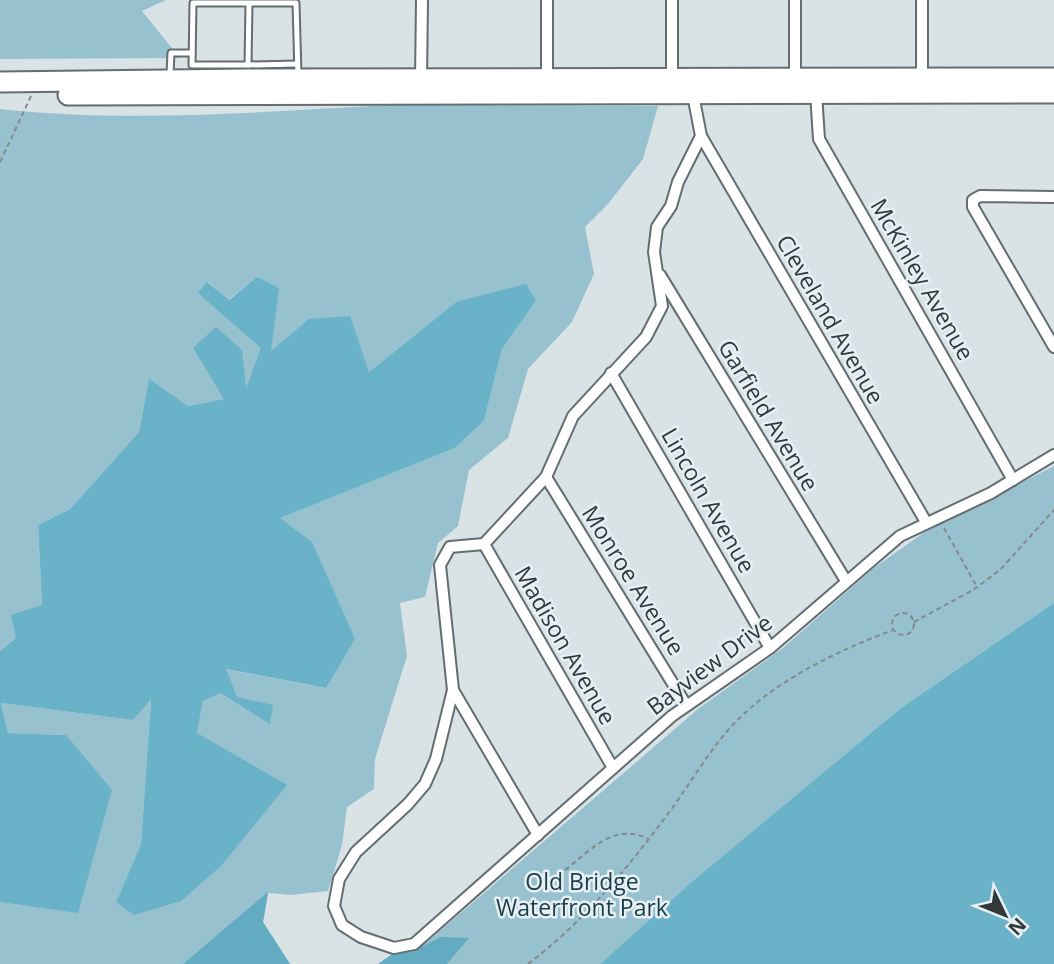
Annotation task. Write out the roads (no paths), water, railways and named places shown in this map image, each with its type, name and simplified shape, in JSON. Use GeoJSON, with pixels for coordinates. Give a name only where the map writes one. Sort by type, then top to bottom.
{"type":"FeatureCollection","features":[{"type":"Feature","properties":{"kind":"highway"},"geometry":{"type":"LineString","coordinates":[[0,82],[170,80],[192,73],[298,71],[421,80],[1054,78]]}},
{"type":"Feature","properties":{"kind":"highway"},"geometry":{"type":"LineString","coordinates":[[0,95],[1054,93]]}},
{"type":"Feature","properties":{"kind":"street"},"geometry":{"type":"LineString","coordinates":[[421,80],[422,0]]}},
{"type":"Feature","properties":{"kind":"street"},"geometry":{"type":"LineString","coordinates":[[547,0],[547,79]]}},
{"type":"Feature","properties":{"kind":"street"},"geometry":{"type":"LineString","coordinates":[[672,0],[672,79]]}},
{"type":"Feature","properties":{"kind":"street"},"geometry":{"type":"LineString","coordinates":[[795,0],[795,79]]}},
{"type":"Feature","properties":{"kind":"street"},"geometry":{"type":"LineString","coordinates":[[922,0],[922,79]]}},
{"type":"Feature","properties":{"kind":"street","name":"McKinley Avenue"},"geometry":{"type":"LineString","coordinates":[[816,93],[819,139],[1013,480]]}},
{"type":"Feature","properties":{"kind":"street","name":"Cleveland Avenue"},"geometry":{"type":"LineString","coordinates":[[693,95],[701,136],[926,522]]}},
{"type":"Feature","properties":{"kind":"street"},"geometry":{"type":"LineString","coordinates":[[538,835],[453,690],[440,565],[450,547],[484,544],[546,477],[573,416],[646,337],[662,306],[654,252],[657,227],[671,206],[678,182],[701,136]]}},
{"type":"Feature","properties":{"kind":"street"},"geometry":{"type":"LineString","coordinates":[[1054,197],[981,196],[973,200],[973,207],[1054,347]]}},
{"type":"Feature","properties":{"kind":"street","name":"Garfield Avenue"},"geometry":{"type":"LineString","coordinates":[[657,271],[846,581]]}},
{"type":"Feature","properties":{"kind":"street","name":"Lincoln Avenue"},"geometry":{"type":"LineString","coordinates":[[611,373],[770,648]]}},
{"type":"Feature","properties":{"kind":"street","name":"Bayview Drive"},"geometry":{"type":"LineString","coordinates":[[453,690],[436,759],[425,784],[356,852],[339,879],[334,906],[342,925],[361,937],[394,948],[414,944],[686,705],[770,648],[901,536],[1013,480],[1054,455]]}},
{"type":"Feature","properties":{"kind":"street","name":"Monroe Avenue"},"geometry":{"type":"LineString","coordinates":[[546,477],[686,705]]}},
{"type":"Feature","properties":{"kind":"street","name":"Madison Avenue"},"geometry":{"type":"LineString","coordinates":[[484,544],[613,768]]}},
{"type":"Feature","properties":{"kind":"lane"},"geometry":{"type":"LineString","coordinates":[[192,73],[193,3],[296,3],[298,71]]}},
{"type":"Feature","properties":{"kind":"lane"},"geometry":{"type":"LineString","coordinates":[[248,72],[249,4]]}},
{"type":"Feature","properties":{"kind":"lane"},"geometry":{"type":"LineString","coordinates":[[170,80],[171,53],[192,53]]}},
{"type":"Feature","properties":{"kind":"park label","name":"Old Bridge Waterfront Park"},"geometry":{"type":"Point","coordinates":[582,894]}}]}
